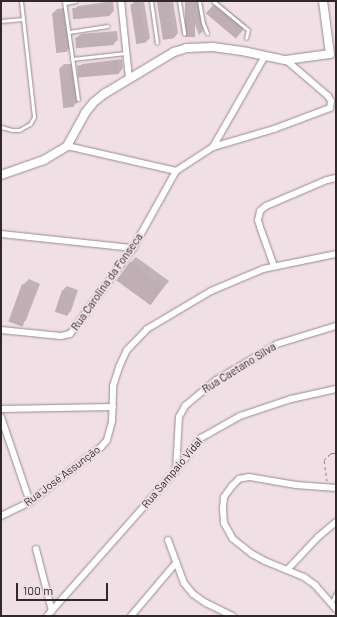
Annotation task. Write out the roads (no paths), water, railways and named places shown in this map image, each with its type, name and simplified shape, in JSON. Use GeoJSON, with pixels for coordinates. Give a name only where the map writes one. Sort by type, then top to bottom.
{"type":"FeatureCollection","features":[{"type":"Feature","properties":{"kind":"street"},"geometry":{"type":"LineString","coordinates":[[121,1],[129,79]]}},
{"type":"Feature","properties":{"kind":"street"},"geometry":{"type":"LineString","coordinates":[[1,175],[44,160],[67,146],[85,113],[94,102],[104,94],[174,52],[187,48],[212,47],[286,60],[333,54],[323,1]]}},
{"type":"Feature","properties":{"kind":"street","name":"Rua Carolina da Fonseca"},"geometry":{"type":"LineString","coordinates":[[1,330],[61,336],[70,334],[133,248],[176,171],[213,147],[265,56]]}},
{"type":"Feature","properties":{"kind":"street"},"geometry":{"type":"LineString","coordinates":[[213,147],[274,129],[330,108],[331,101],[328,96],[286,60]]}},
{"type":"Feature","properties":{"kind":"street"},"geometry":{"type":"LineString","coordinates":[[67,146],[176,171]]}},
{"type":"Feature","properties":{"kind":"street"},"geometry":{"type":"LineString","coordinates":[[274,266],[258,220],[260,211],[266,206],[327,180],[336,178]]}},
{"type":"Feature","properties":{"kind":"street"},"geometry":{"type":"LineString","coordinates":[[1,234],[133,248]]}},
{"type":"Feature","properties":{"kind":"street","name":"Rua José Assunção"},"geometry":{"type":"LineString","coordinates":[[1,516],[30,502],[101,447],[110,432],[114,386],[119,367],[127,350],[147,329],[211,291],[263,269],[336,254]]}},
{"type":"Feature","properties":{"kind":"street","name":"Rua Caetano Silva"},"geometry":{"type":"LineString","coordinates":[[176,470],[180,417],[185,406],[216,380],[277,344],[336,326]]}},
{"type":"Feature","properties":{"kind":"street","name":"Rua Sampaio Vidal"},"geometry":{"type":"LineString","coordinates":[[47,616],[176,470],[201,438],[218,427],[240,416],[284,402],[336,389]]}},
{"type":"Feature","properties":{"kind":"street"},"geometry":{"type":"LineString","coordinates":[[1,409],[113,407]]}},
{"type":"Feature","properties":{"kind":"street"},"geometry":{"type":"LineString","coordinates":[[1,417],[30,502]]}},
{"type":"Feature","properties":{"kind":"street"},"geometry":{"type":"LineString","coordinates":[[336,488],[249,476],[235,482],[224,497],[224,523],[233,539],[252,554],[304,577],[315,585],[336,610]]}},
{"type":"Feature","properties":{"kind":"street"},"geometry":{"type":"LineString","coordinates":[[288,570],[318,537],[336,522]]}},
{"type":"Feature","properties":{"kind":"street"},"geometry":{"type":"LineString","coordinates":[[168,540],[184,583],[193,594],[206,603],[233,616]]}},
{"type":"Feature","properties":{"kind":"street"},"geometry":{"type":"LineString","coordinates":[[36,549],[52,610]]}},
{"type":"Feature","properties":{"kind":"street"},"geometry":{"type":"LineString","coordinates":[[131,616],[176,564]]}},
{"type":"Feature","properties":{"kind":"street"},"geometry":{"type":"LineString","coordinates":[[216,616],[221,610]]}},
{"type":"Feature","properties":{"kind":"lane"},"geometry":{"type":"LineString","coordinates":[[1,127],[19,130],[30,124],[34,117],[21,1]]}},
{"type":"Feature","properties":{"kind":"lane"},"geometry":{"type":"LineString","coordinates":[[76,1],[64,2],[78,99]]}},
{"type":"Feature","properties":{"kind":"lane"},"geometry":{"type":"LineString","coordinates":[[152,1],[157,43]]}},
{"type":"Feature","properties":{"kind":"lane"},"geometry":{"type":"LineString","coordinates":[[180,1],[184,34]]}},
{"type":"Feature","properties":{"kind":"lane"},"geometry":{"type":"LineString","coordinates":[[199,1],[202,22],[207,33]]}},
{"type":"Feature","properties":{"kind":"lane"},"geometry":{"type":"LineString","coordinates":[[213,1],[248,30],[246,38]]}},
{"type":"Feature","properties":{"kind":"lane"},"geometry":{"type":"LineString","coordinates":[[1,22],[23,19]]}},
{"type":"Feature","properties":{"kind":"lane"},"geometry":{"type":"LineString","coordinates":[[69,32],[108,26]]}},
{"type":"Feature","properties":{"kind":"lane"},"geometry":{"type":"LineString","coordinates":[[72,60],[126,53]]}},
{"type":"Feature","properties":{"kind":"lane"},"geometry":{"type":"LineString","coordinates":[[331,604],[336,593]]}}]}
